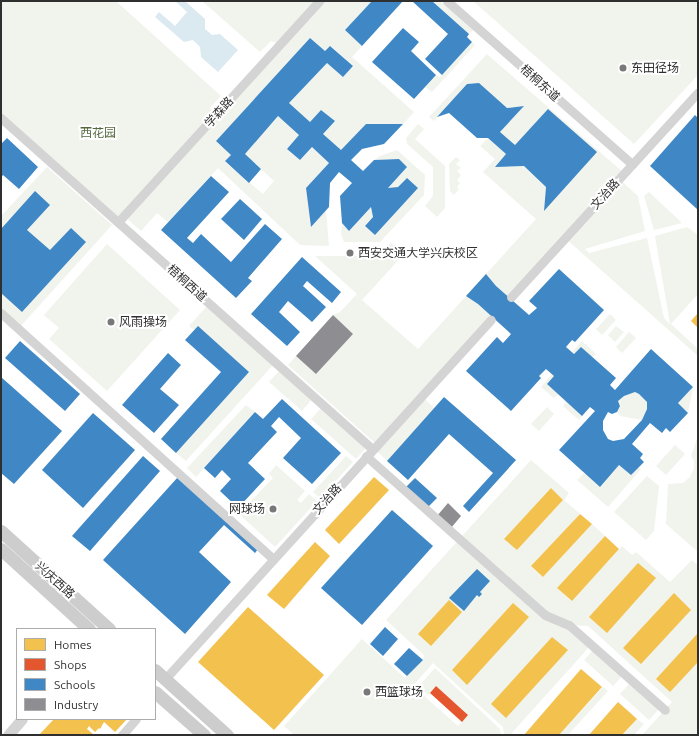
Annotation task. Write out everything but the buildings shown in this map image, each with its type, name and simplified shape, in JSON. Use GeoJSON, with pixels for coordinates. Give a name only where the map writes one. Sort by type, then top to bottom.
{"type":"FeatureCollection","features":[{"type":"Feature","properties":{"kind":"main road","name":"兴庆西路"},"geometry":{"type":"LineString","coordinates":[[1,531],[106,628]]}},
{"type":"Feature","properties":{"kind":"main road","name":"兴庆西路"},"geometry":{"type":"LineString","coordinates":[[1,549],[88,628]]}},
{"type":"Feature","properties":{"kind":"main road"},"geometry":{"type":"LineString","coordinates":[[160,675],[227,735]]}},
{"type":"Feature","properties":{"kind":"main road"},"geometry":{"type":"LineString","coordinates":[[156,695],[204,735]]}},
{"type":"Feature","properties":{"kind":"street","name":"学森路"},"geometry":{"type":"LineString","coordinates":[[118,222],[319,1]]}},
{"type":"Feature","properties":{"kind":"street","name":"梧桐东道"},"geometry":{"type":"LineString","coordinates":[[447,1],[632,164]]}},
{"type":"Feature","properties":{"kind":"street","name":"文治路"},"geometry":{"type":"LineString","coordinates":[[511,297],[697,95]]}},
{"type":"Feature","properties":{"kind":"street","name":"梧桐西道"},"geometry":{"type":"LineString","coordinates":[[2,122],[118,222],[373,449]]}},
{"type":"Feature","properties":{"kind":"street"},"geometry":{"type":"LineString","coordinates":[[1,313],[273,559]]}},
{"type":"Feature","properties":{"kind":"street","name":"文治路"},"geometry":{"type":"LineString","coordinates":[[160,675],[273,559],[491,320]]}},
{"type":"Feature","properties":{"kind":"street"},"geometry":{"type":"LineString","coordinates":[[366,456],[545,616],[569,625],[665,710]]}},
{"type":"Feature","properties":{"kind":"street"},"geometry":{"type":"LineString","coordinates":[[8,735],[21,720]]}},
{"type":"Feature","properties":{"kind":"street"},"geometry":{"type":"LineString","coordinates":[[122,735],[135,720]]}},
{"type":"Feature","properties":{"kind":"green space","name":"西花园"},"geometry":{"type":"Polygon","coordinates":[[[1,1],[116,1],[221,96],[210,108],[215,117],[280,44],[271,41],[260,52],[202,1],[372,1],[345,30],[362,46],[352,57],[414,112],[403,124],[366,124],[341,150],[323,134],[335,121],[321,110],[310,122],[289,103],[327,63],[343,77],[353,66],[331,46],[325,51],[310,38],[216,141],[231,155],[225,162],[263,194],[274,181],[245,154],[278,116],[299,135],[287,149],[300,160],[312,147],[329,163],[306,188],[311,227],[326,210],[329,246],[300,245],[218,168],[168,222],[157,213],[141,231],[124,216],[118,222],[1,118],[1,1]]]}},
{"type":"Feature","properties":{"kind":"green space"},"geometry":{"type":"Polygon","coordinates":[[[432,1],[440,1],[473,30],[469,34],[432,1]]]}},
{"type":"Feature","properties":{"kind":"green space","name":"东田径场"},"geometry":{"type":"Polygon","coordinates":[[[473,1],[698,1],[698,75],[634,144],[473,1]]]}},
{"type":"Feature","properties":{"kind":"green space"},"geometry":{"type":"Polygon","coordinates":[[[472,42],[475,45],[432,92],[425,87],[436,75],[440,77],[472,42]]]}},
{"type":"Feature","properties":{"kind":"green space"},"geometry":{"type":"Polygon","coordinates":[[[487,54],[624,173],[619,179],[638,196],[645,231],[585,249],[589,253],[647,238],[664,318],[670,324],[655,236],[687,227],[698,235],[698,294],[671,324],[698,349],[698,356],[565,238],[377,445],[288,365],[296,356],[316,374],[353,334],[333,315],[340,312],[357,294],[315,256],[379,256],[391,243],[404,254],[362,300],[418,349],[536,219],[483,172],[495,159],[480,146],[488,138],[506,154],[496,166],[524,166],[546,187],[544,210],[596,152],[548,109],[515,145],[500,132],[524,106],[507,108],[479,83],[467,84],[434,121],[429,117],[487,54]]]}},
{"type":"Feature","properties":{"kind":"green space"},"geometry":{"type":"Polygon","coordinates":[[[418,124],[424,129],[415,139],[445,166],[445,208],[437,217],[425,206],[433,196],[433,167],[407,144],[406,138],[418,124]]]}},
{"type":"Feature","properties":{"kind":"green space"},"geometry":{"type":"Polygon","coordinates":[[[397,150],[425,175],[424,195],[380,242],[344,242],[341,234],[342,223],[349,231],[371,207],[373,217],[365,226],[375,235],[418,188],[407,178],[398,187],[388,188],[407,167],[399,159],[374,160],[380,156],[397,150]]]}},
{"type":"Feature","properties":{"kind":"green space"},"geometry":{"type":"Polygon","coordinates":[[[456,157],[460,160],[456,164],[461,168],[457,171],[461,175],[457,180],[460,183],[457,187],[459,189],[454,195],[450,191],[449,164],[456,157]]]}},
{"type":"Feature","properties":{"kind":"green space"},"geometry":{"type":"Polygon","coordinates":[[[47,167],[112,225],[19,328],[1,312],[1,216],[47,167]]]}},
{"type":"Feature","properties":{"kind":"green space"},"geometry":{"type":"Polygon","coordinates":[[[649,192],[682,223],[654,230],[644,196],[649,192]]]}},
{"type":"Feature","properties":{"kind":"green space","name":"风雨操场"},"geometry":{"type":"Polygon","coordinates":[[[107,244],[180,310],[107,391],[49,339],[59,328],[44,315],[107,244]]]}},
{"type":"Feature","properties":{"kind":"green space"},"geometry":{"type":"Polygon","coordinates":[[[207,306],[273,365],[186,461],[176,453],[249,372],[189,326],[207,306]]]}},
{"type":"Feature","properties":{"kind":"green space"},"geometry":{"type":"Polygon","coordinates":[[[610,314],[616,320],[602,335],[596,329],[610,314]]]}},
{"type":"Feature","properties":{"kind":"green space"},"geometry":{"type":"Polygon","coordinates":[[[616,326],[624,332],[615,342],[608,335],[616,326]]]}},
{"type":"Feature","properties":{"kind":"green space"},"geometry":{"type":"Polygon","coordinates":[[[629,332],[636,338],[622,353],[616,347],[629,332]]]}},
{"type":"Feature","properties":{"kind":"green space"},"geometry":{"type":"Polygon","coordinates":[[[582,341],[596,354],[593,357],[572,352],[582,341]]]}},
{"type":"Feature","properties":{"kind":"green space"},"geometry":{"type":"Polygon","coordinates":[[[280,370],[312,399],[302,411],[269,382],[280,370]]]}},
{"type":"Feature","properties":{"kind":"green space"},"geometry":{"type":"Polygon","coordinates":[[[552,374],[554,376],[547,384],[558,394],[554,398],[541,387],[552,374]]]}},
{"type":"Feature","properties":{"kind":"green space"},"geometry":{"type":"Polygon","coordinates":[[[693,387],[688,413],[678,403],[693,387]]]}},
{"type":"Feature","properties":{"kind":"green space"},"geometry":{"type":"Polygon","coordinates":[[[635,392],[647,402],[647,409],[642,420],[620,416],[617,412],[621,405],[618,401],[621,397],[635,392]]]}},
{"type":"Feature","properties":{"kind":"green space"},"geometry":{"type":"Polygon","coordinates":[[[425,399],[434,408],[387,461],[377,451],[425,399]]]}},
{"type":"Feature","properties":{"kind":"green space"},"geometry":{"type":"Polygon","coordinates":[[[567,402],[582,416],[579,420],[563,406],[567,402]]]}},
{"type":"Feature","properties":{"kind":"green space"},"geometry":{"type":"Polygon","coordinates":[[[246,405],[255,412],[196,477],[187,468],[246,405]]]}},
{"type":"Feature","properties":{"kind":"green space"},"geometry":{"type":"Polygon","coordinates":[[[547,407],[554,414],[539,431],[531,424],[547,407]]]}},
{"type":"Feature","properties":{"kind":"green space"},"geometry":{"type":"Polygon","coordinates":[[[321,408],[366,448],[356,459],[311,419],[321,408]]]}},
{"type":"Feature","properties":{"kind":"green space"},"geometry":{"type":"Polygon","coordinates":[[[698,436],[698,552],[666,524],[668,484],[683,483],[690,477],[694,468],[694,461],[691,456],[698,436]]]}},
{"type":"Feature","properties":{"kind":"green space"},"geometry":{"type":"Polygon","coordinates":[[[675,445],[685,454],[666,475],[656,466],[675,445]]]}},
{"type":"Feature","properties":{"kind":"green space"},"geometry":{"type":"Polygon","coordinates":[[[346,456],[353,462],[320,498],[313,492],[346,456]]]}},
{"type":"Feature","properties":{"kind":"green space"},"geometry":{"type":"Polygon","coordinates":[[[531,460],[569,493],[564,500],[580,514],[531,567],[543,577],[592,524],[605,536],[557,588],[571,601],[622,546],[632,555],[636,552],[670,582],[692,560],[698,565],[698,735],[642,735],[672,702],[588,626],[570,625],[591,645],[510,735],[504,735],[503,727],[433,663],[413,686],[458,726],[468,715],[436,686],[428,695],[419,686],[435,668],[500,729],[501,735],[294,735],[284,726],[362,639],[405,678],[425,656],[386,620],[531,460]],[[551,488],[505,539],[517,550],[563,500],[551,488]]]}},
{"type":"Feature","properties":{"kind":"green space","name":"网球场"},"geometry":{"type":"Polygon","coordinates":[[[276,465],[305,491],[297,500],[301,503],[309,494],[317,501],[275,547],[239,514],[273,478],[269,474],[276,465]]]}},
{"type":"Feature","properties":{"kind":"green space"},"geometry":{"type":"Polygon","coordinates":[[[619,465],[638,467],[641,469],[608,507],[577,480],[584,473],[600,486],[619,465]]]}},
{"type":"Feature","properties":{"kind":"green space"},"geometry":{"type":"Polygon","coordinates":[[[647,476],[659,486],[654,531],[646,540],[614,512],[647,476]]]}},
{"type":"Feature","properties":{"kind":"green space"},"geometry":{"type":"Polygon","coordinates":[[[593,650],[622,676],[613,686],[584,660],[593,650]]]}},
{"type":"Feature","properties":{"kind":"green space"},"geometry":{"type":"Polygon","coordinates":[[[630,683],[659,709],[649,720],[620,694],[630,683]]]}},
{"type":"Feature","properties":{"kind":"green space"},"geometry":{"type":"Polygon","coordinates":[[[603,687],[608,691],[568,735],[559,735],[603,687]]]}},
{"type":"Feature","properties":{"kind":"green space"},"geometry":{"type":"Polygon","coordinates":[[[637,719],[644,724],[634,735],[623,735],[637,719]]]}},
{"type":"Feature","properties":{"kind":"shaded area"},"geometry":{"type":"Polygon","coordinates":[[[175,1],[185,1],[205,19],[205,29],[212,35],[220,34],[238,50],[218,72],[201,57],[200,47],[193,40],[184,42],[155,17],[159,12],[175,26],[187,12],[175,1]]]}},
{"type":"Feature","properties":{"kind":"place","name":"东田径场"},"geometry":{"type":"Point","coordinates":[623,68]}},
{"type":"Feature","properties":{"kind":"place","name":"西安交通大学兴庆校区"},"geometry":{"type":"Point","coordinates":[350,253]}},
{"type":"Feature","properties":{"kind":"place","name":"风雨操场"},"geometry":{"type":"Point","coordinates":[111,322]}},
{"type":"Feature","properties":{"kind":"place","name":"网球场"},"geometry":{"type":"Point","coordinates":[273,509]}},
{"type":"Feature","properties":{"kind":"place","name":"西篮球场"},"geometry":{"type":"Point","coordinates":[367,692]}}]}
